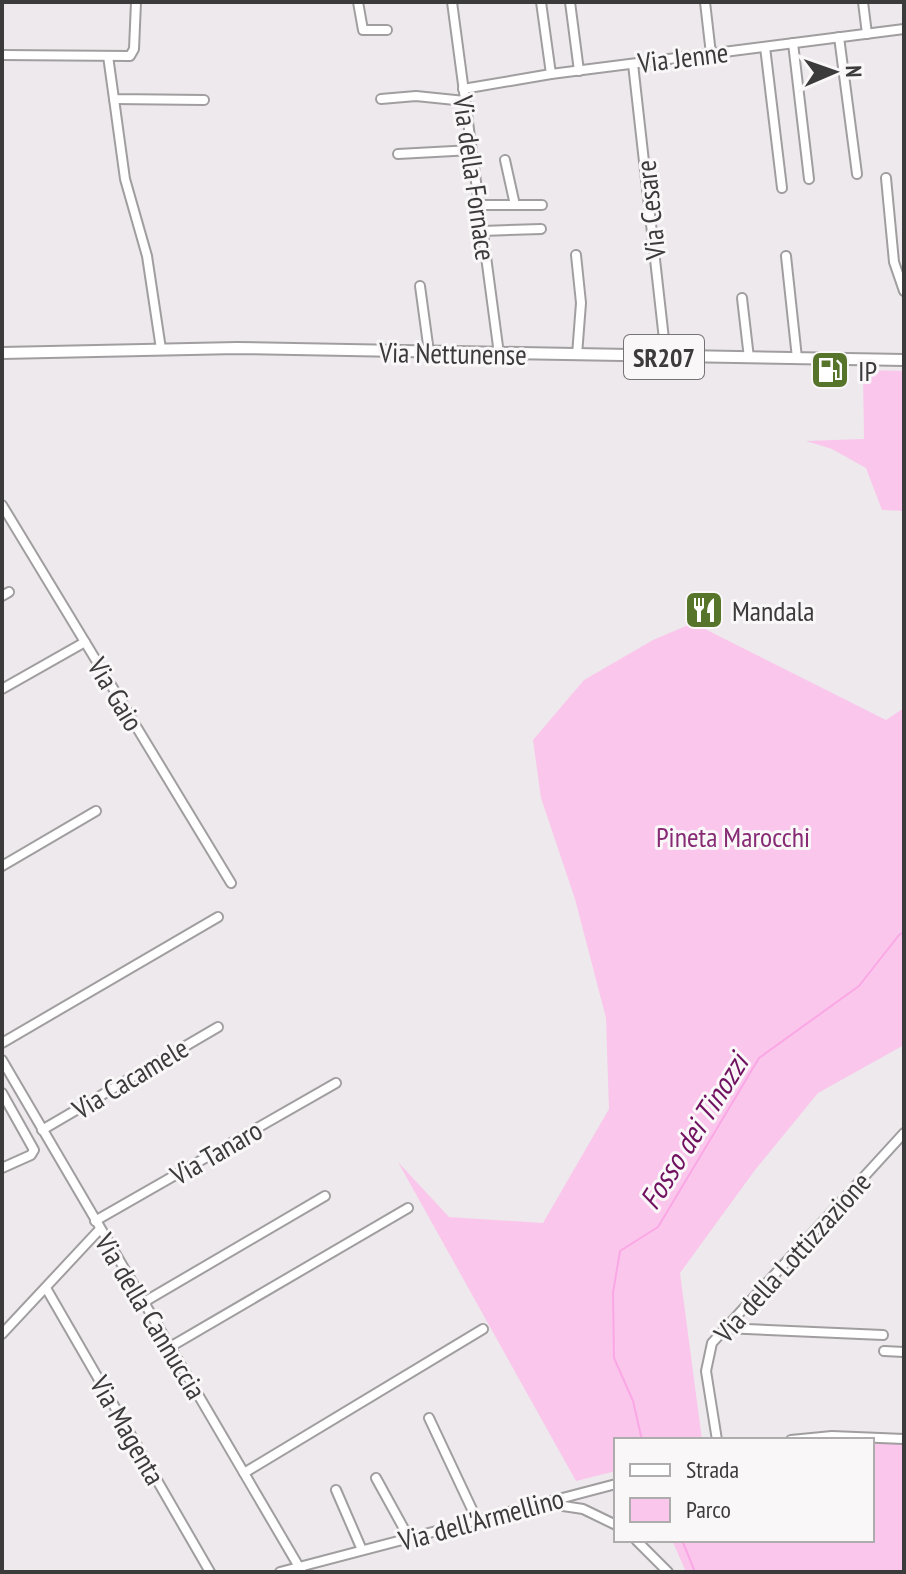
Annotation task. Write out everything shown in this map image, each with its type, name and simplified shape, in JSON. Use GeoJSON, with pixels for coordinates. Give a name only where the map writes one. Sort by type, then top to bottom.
{"type":"FeatureCollection","features":[{"type":"Feature","properties":{"kind":"main road","name":"Via Nettunense"},"geometry":{"type":"LineString","coordinates":[[2,353],[161,349],[904,360]]}},
{"type":"Feature","properties":{"kind":"street"},"geometry":{"type":"LineString","coordinates":[[2,55],[127,57],[133,52],[136,2]]}},
{"type":"Feature","properties":{"kind":"street"},"geometry":{"type":"LineString","coordinates":[[358,2],[363,30],[387,30]]}},
{"type":"Feature","properties":{"kind":"street","name":"Via della Fornace"},"geometry":{"type":"LineString","coordinates":[[452,2],[499,354]]}},
{"type":"Feature","properties":{"kind":"street"},"geometry":{"type":"LineString","coordinates":[[541,2],[551,74]]}},
{"type":"Feature","properties":{"kind":"street"},"geometry":{"type":"LineString","coordinates":[[570,2],[579,71]]}},
{"type":"Feature","properties":{"kind":"street"},"geometry":{"type":"LineString","coordinates":[[705,2],[711,54]]}},
{"type":"Feature","properties":{"kind":"street"},"geometry":{"type":"LineString","coordinates":[[863,2],[867,34]]}},
{"type":"Feature","properties":{"kind":"street","name":"Via Jenne"},"geometry":{"type":"LineString","coordinates":[[463,89],[551,74],[904,29]]}},
{"type":"Feature","properties":{"kind":"street"},"geometry":{"type":"LineString","coordinates":[[839,37],[857,174]]}},
{"type":"Feature","properties":{"kind":"street"},"geometry":{"type":"LineString","coordinates":[[793,43],[809,179]]}},
{"type":"Feature","properties":{"kind":"street"},"geometry":{"type":"LineString","coordinates":[[765,47],[782,188]]}},
{"type":"Feature","properties":{"kind":"street"},"geometry":{"type":"LineString","coordinates":[[108,56],[124,174],[147,256],[161,349]]}},
{"type":"Feature","properties":{"kind":"street","name":"Via Cesare"},"geometry":{"type":"LineString","coordinates":[[633,64],[666,357]]}},
{"type":"Feature","properties":{"kind":"street"},"geometry":{"type":"LineString","coordinates":[[381,99],[416,96],[465,101]]}},
{"type":"Feature","properties":{"kind":"street"},"geometry":{"type":"LineString","coordinates":[[114,99],[204,100]]}},
{"type":"Feature","properties":{"kind":"street"},"geometry":{"type":"LineString","coordinates":[[398,154],[472,150]]}},
{"type":"Feature","properties":{"kind":"street"},"geometry":{"type":"LineString","coordinates":[[505,160],[515,205]]}},
{"type":"Feature","properties":{"kind":"street"},"geometry":{"type":"LineString","coordinates":[[886,178],[893,258],[904,291]]}},
{"type":"Feature","properties":{"kind":"street"},"geometry":{"type":"LineString","coordinates":[[479,205],[542,205]]}},
{"type":"Feature","properties":{"kind":"street"},"geometry":{"type":"LineString","coordinates":[[482,231],[541,229]]}},
{"type":"Feature","properties":{"kind":"street"},"geometry":{"type":"LineString","coordinates":[[576,255],[581,299],[577,355]]}},
{"type":"Feature","properties":{"kind":"street"},"geometry":{"type":"LineString","coordinates":[[786,256],[797,358]]}},
{"type":"Feature","properties":{"kind":"street"},"geometry":{"type":"LineString","coordinates":[[420,286],[429,352]]}},
{"type":"Feature","properties":{"kind":"street"},"geometry":{"type":"LineString","coordinates":[[742,298],[749,358]]}},
{"type":"Feature","properties":{"kind":"street","name":"Via Gaio"},"geometry":{"type":"LineString","coordinates":[[2,505],[231,883]]}},
{"type":"Feature","properties":{"kind":"street"},"geometry":{"type":"LineString","coordinates":[[2,689],[85,642]]}},
{"type":"Feature","properties":{"kind":"street"},"geometry":{"type":"LineString","coordinates":[[2,866],[96,811]]}},
{"type":"Feature","properties":{"kind":"street"},"geometry":{"type":"LineString","coordinates":[[2,1043],[218,917]]}},
{"type":"Feature","properties":{"kind":"street","name":"Via Cacamele"},"geometry":{"type":"LineString","coordinates":[[42,1130],[218,1027]]}},
{"type":"Feature","properties":{"kind":"street","name":"Via della Cannuccia"},"geometry":{"type":"LineString","coordinates":[[2,1060],[300,1570]]}},
{"type":"Feature","properties":{"kind":"street","name":"Via Tanaro"},"geometry":{"type":"LineString","coordinates":[[98,1225],[336,1083]]}},
{"type":"Feature","properties":{"kind":"street"},"geometry":{"type":"LineString","coordinates":[[2,1093],[34,1147],[31,1155],[2,1168]]}},
{"type":"Feature","properties":{"kind":"street","name":"Via della Lottizzazione"},"geometry":{"type":"LineString","coordinates":[[717,1438],[707,1362],[712,1343],[904,1133]]}},
{"type":"Feature","properties":{"kind":"street"},"geometry":{"type":"LineString","coordinates":[[144,1302],[325,1196]]}},
{"type":"Feature","properties":{"kind":"street"},"geometry":{"type":"LineString","coordinates":[[170,1347],[408,1208]]}},
{"type":"Feature","properties":{"kind":"street"},"geometry":{"type":"LineString","coordinates":[[2,1334],[46,1288],[98,1225]]}},
{"type":"Feature","properties":{"kind":"street","name":"Via Magenta"},"geometry":{"type":"LineString","coordinates":[[46,1288],[210,1572]]}},
{"type":"Feature","properties":{"kind":"street"},"geometry":{"type":"LineString","coordinates":[[724,1328],[883,1335]]}},
{"type":"Feature","properties":{"kind":"street"},"geometry":{"type":"LineString","coordinates":[[244,1473],[483,1329]]}},
{"type":"Feature","properties":{"kind":"street"},"geometry":{"type":"LineString","coordinates":[[884,1351],[904,1352]]}},
{"type":"Feature","properties":{"kind":"street"},"geometry":{"type":"LineString","coordinates":[[429,1418],[477,1520]]}},
{"type":"Feature","properties":{"kind":"street"},"geometry":{"type":"LineString","coordinates":[[812,1438],[904,1439]]}},
{"type":"Feature","properties":{"kind":"street"},"geometry":{"type":"LineString","coordinates":[[376,1478],[409,1538]]}},
{"type":"Feature","properties":{"kind":"street","name":"Via dell'Armellino"},"geometry":{"type":"LineString","coordinates":[[280,1572],[300,1570],[362,1550],[614,1485]]}},
{"type":"Feature","properties":{"kind":"street"},"geometry":{"type":"LineString","coordinates":[[336,1490],[362,1550]]}},
{"type":"Feature","properties":{"kind":"street"},"geometry":{"type":"LineString","coordinates":[[541,1503],[583,1509],[614,1524]]}},
{"type":"Feature","properties":{"kind":"street"},"geometry":{"type":"LineString","coordinates":[[638,1542],[668,1572]]}},
{"type":"Feature","properties":{"kind":"green space"},"geometry":{"type":"Polygon","coordinates":[[[863,370],[904,371],[904,511],[882,510],[866,468],[832,449],[806,441],[864,439],[863,370]]]}},
{"type":"Feature","properties":{"kind":"green space","name":"Pineta Marocchi"},"geometry":{"type":"Polygon","coordinates":[[[693,623],[886,720],[904,708],[904,1045],[818,1093],[755,1170],[680,1273],[702,1438],[614,1438],[614,1472],[576,1481],[398,1162],[449,1217],[543,1223],[609,1109],[606,1018],[575,899],[541,798],[533,740],[584,680],[653,640],[693,623]]]}},
{"type":"Feature","properties":{"kind":"green space"},"geometry":{"type":"Polygon","coordinates":[[[874,1439],[904,1441],[904,1572],[686,1572],[673,1542],[874,1542],[874,1439]]]}},
{"type":"Feature","properties":{"kind":"waterway","name":"Fosso dei Tinozzi"},"geometry":{"type":"LineString","coordinates":[[642,1438],[633,1401],[614,1358],[613,1293],[620,1251],[658,1227],[759,1058],[859,986],[904,932]]}},
{"type":"Feature","properties":{"kind":"waterway","name":"Fosso dei Tinozzi"},"geometry":{"type":"LineString","coordinates":[[683,1542],[695,1572]]}},
{"type":"Feature","properties":{"kind":"place","name":"IP"},"geometry":{"type":"Point","coordinates":[830,370]}},
{"type":"Feature","properties":{"kind":"place","name":"Mandala"},"geometry":{"type":"Point","coordinates":[704,610]}}]}
